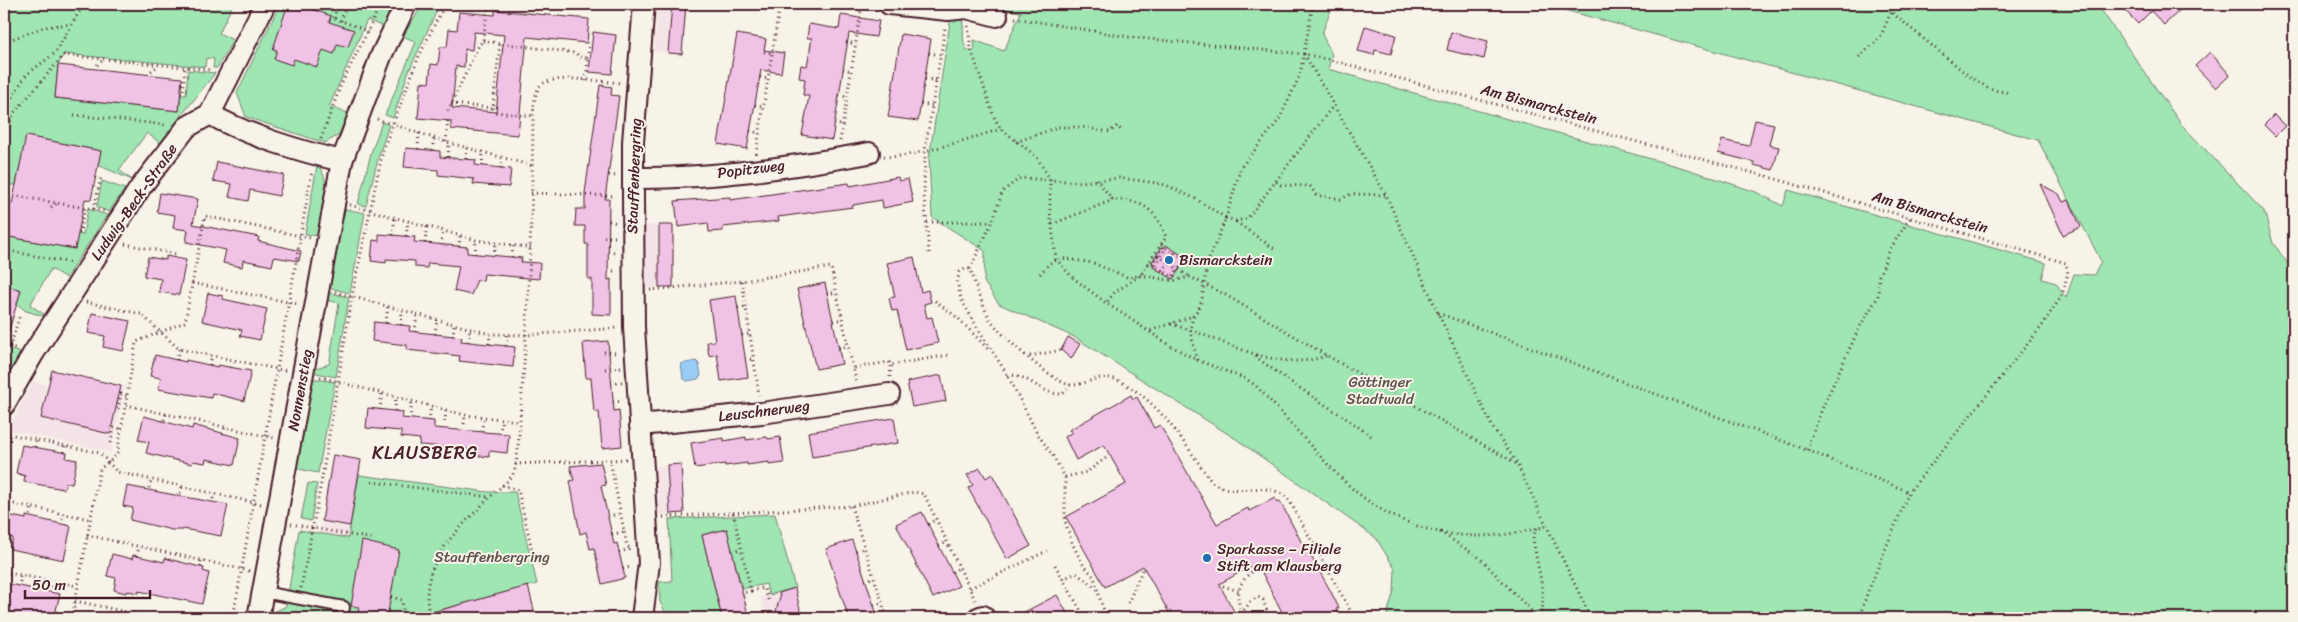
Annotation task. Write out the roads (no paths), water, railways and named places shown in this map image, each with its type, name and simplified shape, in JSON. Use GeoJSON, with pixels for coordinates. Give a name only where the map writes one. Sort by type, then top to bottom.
{"type":"FeatureCollection","features":[{"type":"Feature","properties":{"kind":"street"},"geometry":{"type":"LineString","coordinates":[[265,4],[210,114],[224,123],[314,155],[342,162]]}},
{"type":"Feature","properties":{"kind":"street","name":"Nonnenstieg"},"geometry":{"type":"LineString","coordinates":[[258,618],[283,515],[304,374],[342,162],[381,56],[406,4]]}},
{"type":"Feature","properties":{"kind":"street","name":"Stauffenbergring"},"geometry":{"type":"LineString","coordinates":[[642,618],[649,563],[634,327],[633,142],[644,4]]}},
{"type":"Feature","properties":{"kind":"street"},"geometry":{"type":"LineString","coordinates":[[889,4],[957,9],[997,16]]}},
{"type":"Feature","properties":{"kind":"street","name":"Ludwig-Beck-Straße"},"geometry":{"type":"LineString","coordinates":[[4,405],[33,354],[140,188],[187,127],[210,114]]}},
{"type":"Feature","properties":{"kind":"street","name":"Popitzweg"},"geometry":{"type":"LineString","coordinates":[[633,178],[671,178],[837,159],[869,153]]}},
{"type":"Feature","properties":{"kind":"street","name":"Leuschnerweg"},"geometry":{"type":"LineString","coordinates":[[640,425],[762,413],[889,394]]}},
{"type":"Feature","properties":{"kind":"lane"},"geometry":{"type":"LineString","coordinates":[[263,592],[344,607],[342,618]]}},
{"type":"Feature","properties":{"kind":"water"},"geometry":{"type":"Polygon","coordinates":[[[696,361],[699,364],[701,376],[698,379],[687,381],[683,378],[681,364],[696,361]]]}},
{"type":"Feature","properties":{"kind":"waterway"},"geometry":{"type":"LineString","coordinates":[[2289,4],[2293,8]]}},
{"type":"Feature","properties":{"kind":"place","name":"Bismarckstein"},"geometry":{"type":"Point","coordinates":[1169,260]}},
{"type":"Feature","properties":{"kind":"place","name":"Sparkasse – Filiale Stift am Klausberg"},"geometry":{"type":"Point","coordinates":[1207,558]}},
{"type":"Feature","properties":{"kind":"district","name":"KLAUSBERG"},"geometry":{"type":"Point","coordinates":[425,453]}},
{"type":"Feature","properties":{"kind":"park label","name":"Göttinger Stadtwald"},"geometry":{"type":"Point","coordinates":[1380,390]}}]}
